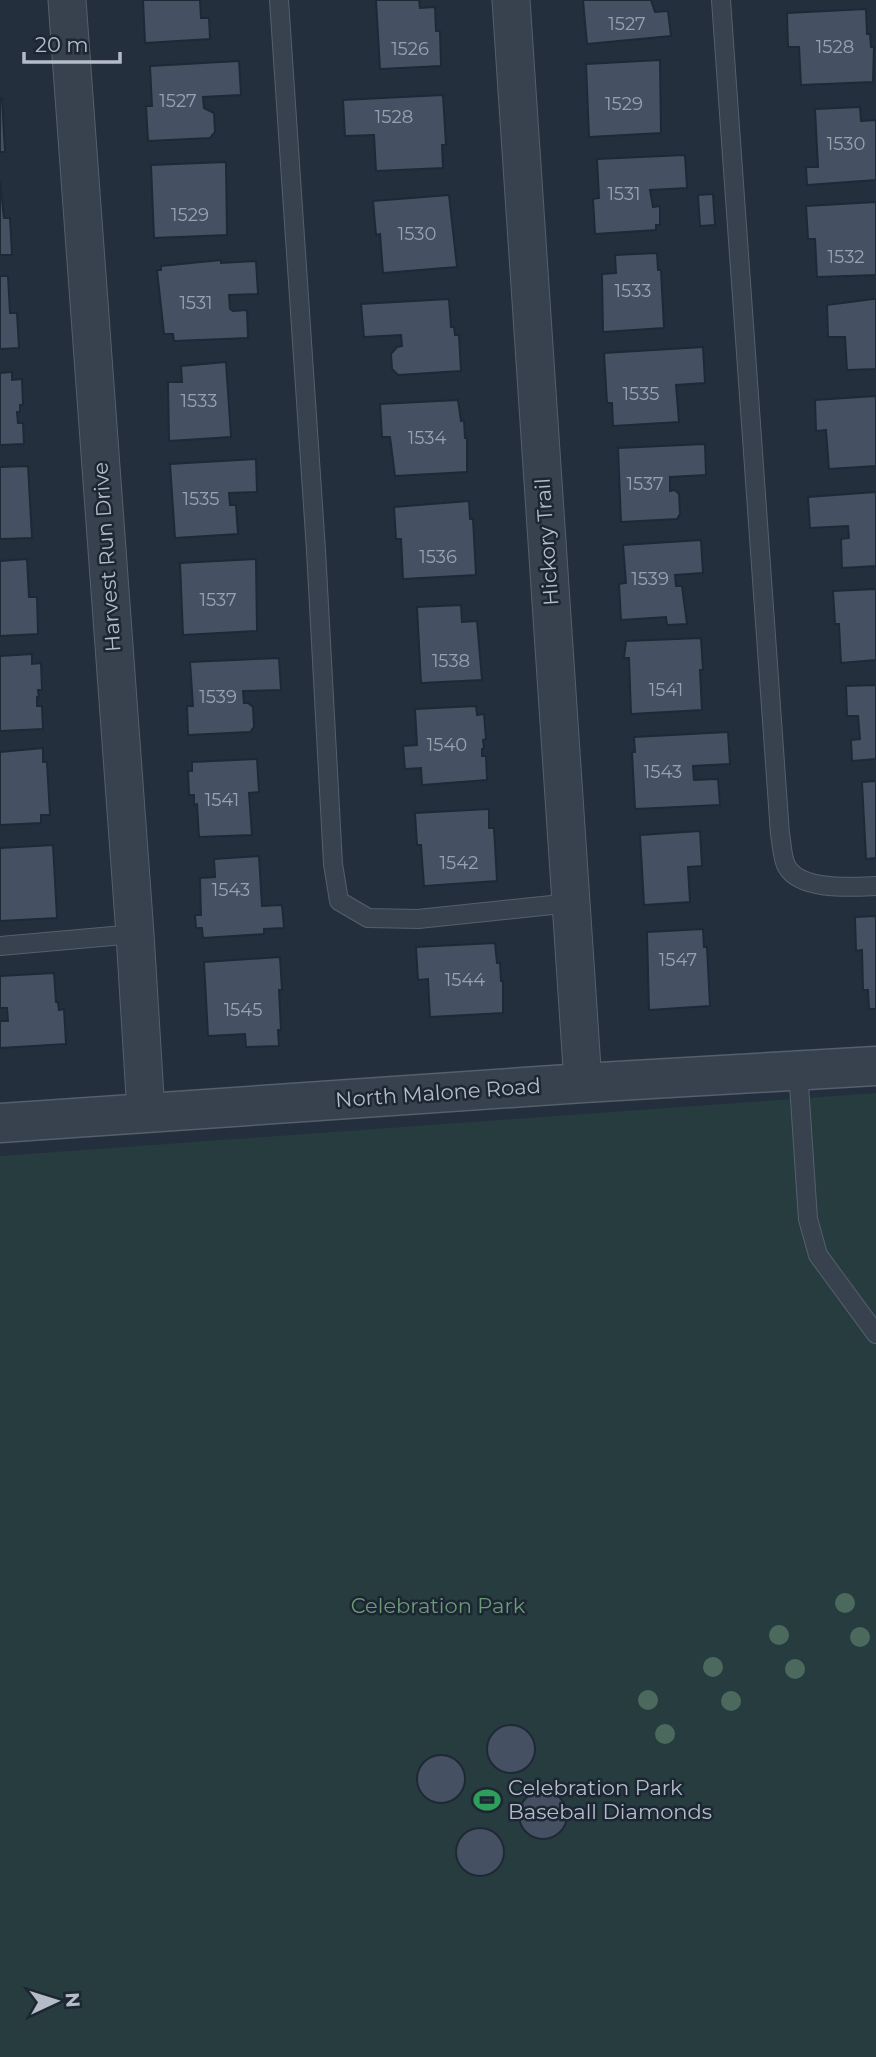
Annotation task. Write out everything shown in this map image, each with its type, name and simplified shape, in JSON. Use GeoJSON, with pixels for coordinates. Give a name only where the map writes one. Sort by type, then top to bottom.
{"type":"FeatureCollection","features":[{"type":"Feature","properties":{"kind":"street","name":"Harvest Run Drive"},"geometry":{"type":"LineString","coordinates":[[66,0],[146,1113]]}},
{"type":"Feature","properties":{"kind":"street","name":"Hickory Trail"},"geometry":{"type":"LineString","coordinates":[[511,0],[583,1083]]}},
{"type":"Feature","properties":{"kind":"street","name":"North Malone Road"},"geometry":{"type":"LineString","coordinates":[[0,1123],[876,1066]]}},
{"type":"Feature","properties":{"kind":"lane"},"geometry":{"type":"LineString","coordinates":[[279,0],[334,864],[339,901],[368,918],[418,919],[571,904]]}},
{"type":"Feature","properties":{"kind":"lane"},"geometry":{"type":"LineString","coordinates":[[721,0],[780,834],[787,867],[804,881],[821,885],[876,886]]}},
{"type":"Feature","properties":{"kind":"lane"},"geometry":{"type":"LineString","coordinates":[[0,946],[135,934]]}},
{"type":"Feature","properties":{"kind":"lane"},"geometry":{"type":"LineString","coordinates":[[798,1070],[808,1219],[818,1255],[876,1334]]}},
{"type":"Feature","properties":{"kind":"green space","name":"Celebration Park"},"geometry":{"type":"Polygon","coordinates":[[[876,1093],[876,2057],[0,2057],[0,1156],[876,1093]]]}},
{"type":"Feature","properties":{"kind":"building"},"geometry":{"type":"Polygon","coordinates":[[[143,0],[200,0],[201,18],[209,18],[210,39],[145,43],[143,0]]]}},
{"type":"Feature","properties":{"kind":"building"},"geometry":{"type":"Polygon","coordinates":[[[376,0],[419,0],[420,8],[435,7],[436,31],[440,31],[441,66],[380,69],[376,0]]]}},
{"type":"Feature","properties":{"kind":"building"},"geometry":{"type":"Polygon","coordinates":[[[583,0],[651,0],[655,12],[668,11],[671,36],[587,44],[583,0]]]}},
{"type":"Feature","properties":{"kind":"building"},"geometry":{"type":"Polygon","coordinates":[[[866,9],[867,34],[870,34],[871,47],[874,47],[873,82],[801,85],[799,47],[788,47],[787,13],[866,9]]]}},
{"type":"Feature","properties":{"kind":"building"},"geometry":{"type":"Polygon","coordinates":[[[660,60],[661,133],[589,137],[586,64],[660,60]]]}},
{"type":"Feature","properties":{"kind":"building"},"geometry":{"type":"Polygon","coordinates":[[[239,61],[241,95],[203,97],[204,108],[214,113],[215,132],[210,138],[148,141],[146,106],[152,106],[150,66],[239,61]]]}},
{"type":"Feature","properties":{"kind":"building"},"geometry":{"type":"Polygon","coordinates":[[[443,95],[446,145],[442,145],[443,168],[376,171],[374,135],[345,136],[343,100],[443,95]]]}},
{"type":"Feature","properties":{"kind":"building"},"geometry":{"type":"Polygon","coordinates":[[[2,98],[5,152],[0,152],[2,98]]]}},
{"type":"Feature","properties":{"kind":"building"},"geometry":{"type":"Polygon","coordinates":[[[860,107],[861,121],[876,120],[876,180],[807,185],[806,167],[818,167],[815,109],[860,107]]]}},
{"type":"Feature","properties":{"kind":"building"},"geometry":{"type":"Polygon","coordinates":[[[685,155],[687,188],[650,190],[653,207],[660,206],[660,225],[656,225],[656,230],[595,234],[593,199],[599,198],[597,159],[685,155]]]}},
{"type":"Feature","properties":{"kind":"building"},"geometry":{"type":"Polygon","coordinates":[[[226,162],[227,235],[154,238],[151,165],[226,162]]]}},
{"type":"Feature","properties":{"kind":"building"},"geometry":{"type":"Polygon","coordinates":[[[0,181],[4,218],[10,218],[12,255],[0,255],[0,181]]]}},
{"type":"Feature","properties":{"kind":"building"},"geometry":{"type":"Polygon","coordinates":[[[713,194],[715,225],[700,226],[698,195],[713,194]]]}},
{"type":"Feature","properties":{"kind":"building"},"geometry":{"type":"Polygon","coordinates":[[[449,195],[457,267],[383,273],[380,234],[376,235],[373,201],[449,195]]]}},
{"type":"Feature","properties":{"kind":"building"},"geometry":{"type":"Polygon","coordinates":[[[876,202],[876,275],[817,277],[815,239],[808,239],[806,206],[876,202]]]}},
{"type":"Feature","properties":{"kind":"building"},"geometry":{"type":"Polygon","coordinates":[[[657,253],[658,270],[661,270],[664,328],[603,332],[602,274],[616,273],[615,255],[657,253]]]}},
{"type":"Feature","properties":{"kind":"building"},"geometry":{"type":"Polygon","coordinates":[[[221,260],[221,263],[256,261],[258,294],[229,295],[230,309],[247,310],[248,338],[174,341],[173,334],[164,334],[157,270],[161,270],[161,266],[221,260]]]}},
{"type":"Feature","properties":{"kind":"building"},"geometry":{"type":"Polygon","coordinates":[[[0,276],[8,276],[10,313],[17,313],[19,348],[0,349],[0,276]]]}},
{"type":"Feature","properties":{"kind":"building"},"geometry":{"type":"Polygon","coordinates":[[[449,299],[451,327],[454,327],[455,335],[459,335],[461,371],[398,375],[392,369],[391,354],[397,347],[402,346],[401,335],[364,337],[361,304],[449,299]]]}},
{"type":"Feature","properties":{"kind":"building"},"geometry":{"type":"Polygon","coordinates":[[[876,299],[876,369],[847,370],[845,337],[828,337],[827,305],[876,299]]]}},
{"type":"Feature","properties":{"kind":"building"},"geometry":{"type":"Polygon","coordinates":[[[703,347],[705,383],[676,385],[679,422],[613,426],[612,403],[607,403],[604,353],[703,347]]]}},
{"type":"Feature","properties":{"kind":"building"},"geometry":{"type":"Polygon","coordinates":[[[226,362],[231,437],[169,441],[168,382],[182,382],[181,366],[226,362]]]}},
{"type":"Feature","properties":{"kind":"building"},"geometry":{"type":"Polygon","coordinates":[[[12,372],[12,380],[22,379],[23,405],[20,405],[20,412],[17,412],[18,423],[23,423],[24,444],[0,445],[0,373],[12,372]]]}},
{"type":"Feature","properties":{"kind":"building"},"geometry":{"type":"Polygon","coordinates":[[[876,396],[876,466],[829,469],[826,430],[816,431],[815,400],[876,396]]]}},
{"type":"Feature","properties":{"kind":"building"},"geometry":{"type":"Polygon","coordinates":[[[458,400],[467,438],[467,472],[395,476],[390,437],[382,437],[380,404],[458,400]]]}},
{"type":"Feature","properties":{"kind":"building"},"geometry":{"type":"Polygon","coordinates":[[[705,444],[706,475],[670,477],[670,491],[675,490],[679,494],[680,514],[677,519],[621,522],[618,448],[705,444]]]}},
{"type":"Feature","properties":{"kind":"building"},"geometry":{"type":"Polygon","coordinates":[[[256,459],[257,492],[229,493],[230,505],[236,505],[238,534],[175,538],[170,464],[256,459]]]}},
{"type":"Feature","properties":{"kind":"building"},"geometry":{"type":"Polygon","coordinates":[[[28,466],[32,538],[0,539],[0,467],[28,466]]]}},
{"type":"Feature","properties":{"kind":"building"},"geometry":{"type":"Polygon","coordinates":[[[876,492],[876,566],[842,568],[841,539],[849,538],[848,526],[810,528],[808,497],[876,492]]]}},
{"type":"Feature","properties":{"kind":"building"},"geometry":{"type":"Polygon","coordinates":[[[469,501],[470,519],[473,519],[476,575],[403,579],[401,539],[396,539],[394,507],[469,501]]]}},
{"type":"Feature","properties":{"kind":"building"},"geometry":{"type":"Polygon","coordinates":[[[701,540],[703,573],[675,575],[676,586],[682,586],[687,624],[667,625],[666,617],[621,620],[619,584],[626,583],[623,545],[701,540]]]}},
{"type":"Feature","properties":{"kind":"building"},"geometry":{"type":"Polygon","coordinates":[[[27,559],[29,597],[37,597],[38,634],[0,636],[0,561],[27,559]]]}},
{"type":"Feature","properties":{"kind":"building"},"geometry":{"type":"Polygon","coordinates":[[[256,559],[257,631],[183,635],[180,563],[256,559]]]}},
{"type":"Feature","properties":{"kind":"building"},"geometry":{"type":"Polygon","coordinates":[[[876,589],[876,660],[841,663],[839,624],[835,624],[833,591],[876,589]]]}},
{"type":"Feature","properties":{"kind":"building"},"geometry":{"type":"Polygon","coordinates":[[[461,605],[462,622],[477,621],[482,680],[421,683],[417,607],[461,605]]]}},
{"type":"Feature","properties":{"kind":"building"},"geometry":{"type":"Polygon","coordinates":[[[701,638],[702,710],[631,714],[629,658],[624,658],[626,641],[701,638]]]}},
{"type":"Feature","properties":{"kind":"building"},"geometry":{"type":"Polygon","coordinates":[[[32,654],[32,664],[41,663],[42,690],[38,690],[37,706],[42,706],[43,729],[0,731],[0,656],[32,654]]]}},
{"type":"Feature","properties":{"kind":"building"},"geometry":{"type":"Polygon","coordinates":[[[279,658],[281,690],[243,691],[244,703],[253,707],[254,727],[250,732],[188,735],[187,706],[193,706],[190,662],[279,658]]]}},
{"type":"Feature","properties":{"kind":"building"},"geometry":{"type":"Polygon","coordinates":[[[876,685],[876,759],[852,761],[851,740],[860,739],[858,716],[847,716],[846,686],[876,685]]]}},
{"type":"Feature","properties":{"kind":"building"},"geometry":{"type":"Polygon","coordinates":[[[476,706],[477,715],[484,714],[486,739],[483,740],[482,756],[486,756],[487,780],[422,785],[421,768],[405,769],[403,746],[417,745],[415,709],[476,706]]]}},
{"type":"Feature","properties":{"kind":"building"},"geometry":{"type":"Polygon","coordinates":[[[728,732],[730,764],[693,766],[694,780],[718,779],[720,805],[635,809],[632,752],[635,752],[634,737],[728,732]]]}},
{"type":"Feature","properties":{"kind":"building"},"geometry":{"type":"Polygon","coordinates":[[[43,748],[43,762],[47,762],[50,815],[41,815],[41,823],[0,825],[0,752],[43,748]]]}},
{"type":"Feature","properties":{"kind":"building"},"geometry":{"type":"Polygon","coordinates":[[[257,759],[259,792],[249,793],[252,835],[199,837],[197,804],[194,805],[194,795],[189,795],[188,771],[192,771],[192,762],[257,759]]]}},
{"type":"Feature","properties":{"kind":"building"},"geometry":{"type":"Polygon","coordinates":[[[876,781],[876,858],[866,859],[862,782],[876,781]]]}},
{"type":"Feature","properties":{"kind":"building"},"geometry":{"type":"Polygon","coordinates":[[[489,809],[489,828],[494,828],[497,881],[424,886],[415,813],[489,809]]]}},
{"type":"Feature","properties":{"kind":"building"},"geometry":{"type":"Polygon","coordinates":[[[700,831],[702,866],[688,867],[690,902],[644,905],[640,835],[700,831]]]}},
{"type":"Feature","properties":{"kind":"building"},"geometry":{"type":"Polygon","coordinates":[[[53,845],[57,918],[0,921],[0,848],[53,845]]]}},
{"type":"Feature","properties":{"kind":"building"},"geometry":{"type":"Polygon","coordinates":[[[259,856],[262,906],[282,905],[284,928],[264,929],[264,934],[203,938],[202,928],[196,928],[195,915],[201,915],[200,878],[215,877],[214,859],[259,856]]]}},
{"type":"Feature","properties":{"kind":"building"},"geometry":{"type":"Polygon","coordinates":[[[876,916],[876,1009],[869,1009],[868,990],[863,990],[862,950],[856,951],[855,917],[876,916]]]}},
{"type":"Feature","properties":{"kind":"building"},"geometry":{"type":"Polygon","coordinates":[[[703,929],[704,947],[707,947],[710,1006],[649,1010],[647,932],[703,929]]]}},
{"type":"Feature","properties":{"kind":"building"},"geometry":{"type":"Polygon","coordinates":[[[495,943],[497,963],[500,963],[503,981],[503,1013],[430,1017],[428,979],[418,980],[416,947],[495,943]]]}},
{"type":"Feature","properties":{"kind":"building"},"geometry":{"type":"Polygon","coordinates":[[[280,957],[282,990],[279,990],[279,1046],[246,1047],[245,1034],[208,1036],[204,962],[280,957]]]}},
{"type":"Feature","properties":{"kind":"building"},"geometry":{"type":"Polygon","coordinates":[[[54,973],[56,1002],[59,1010],[64,1009],[66,1044],[0,1048],[0,1021],[8,1021],[7,1008],[0,1008],[0,976],[54,973]]]}},
{"type":"Feature","properties":{"kind":"building"},"geometry":{"type":"Polygon","coordinates":[[[511,1725],[528,1732],[535,1749],[528,1766],[511,1773],[494,1766],[487,1749],[494,1732],[511,1725]]]}},
{"type":"Feature","properties":{"kind":"building"},"geometry":{"type":"Polygon","coordinates":[[[441,1755],[458,1762],[465,1779],[458,1796],[441,1803],[424,1796],[417,1779],[424,1762],[441,1755]]]}},
{"type":"Feature","properties":{"kind":"building"},"geometry":{"type":"Polygon","coordinates":[[[543,1791],[560,1798],[567,1815],[560,1832],[543,1839],[526,1832],[519,1815],[526,1798],[543,1791]]]}},
{"type":"Feature","properties":{"kind":"building"},"geometry":{"type":"Polygon","coordinates":[[[480,1828],[497,1835],[504,1852],[497,1869],[480,1876],[463,1869],[456,1852],[463,1835],[480,1828]]]}},
{"type":"Feature","properties":{"kind":"place","name":"Celebration Park Baseball Diamonds"},"geometry":{"type":"Point","coordinates":[487,1800]}}]}
